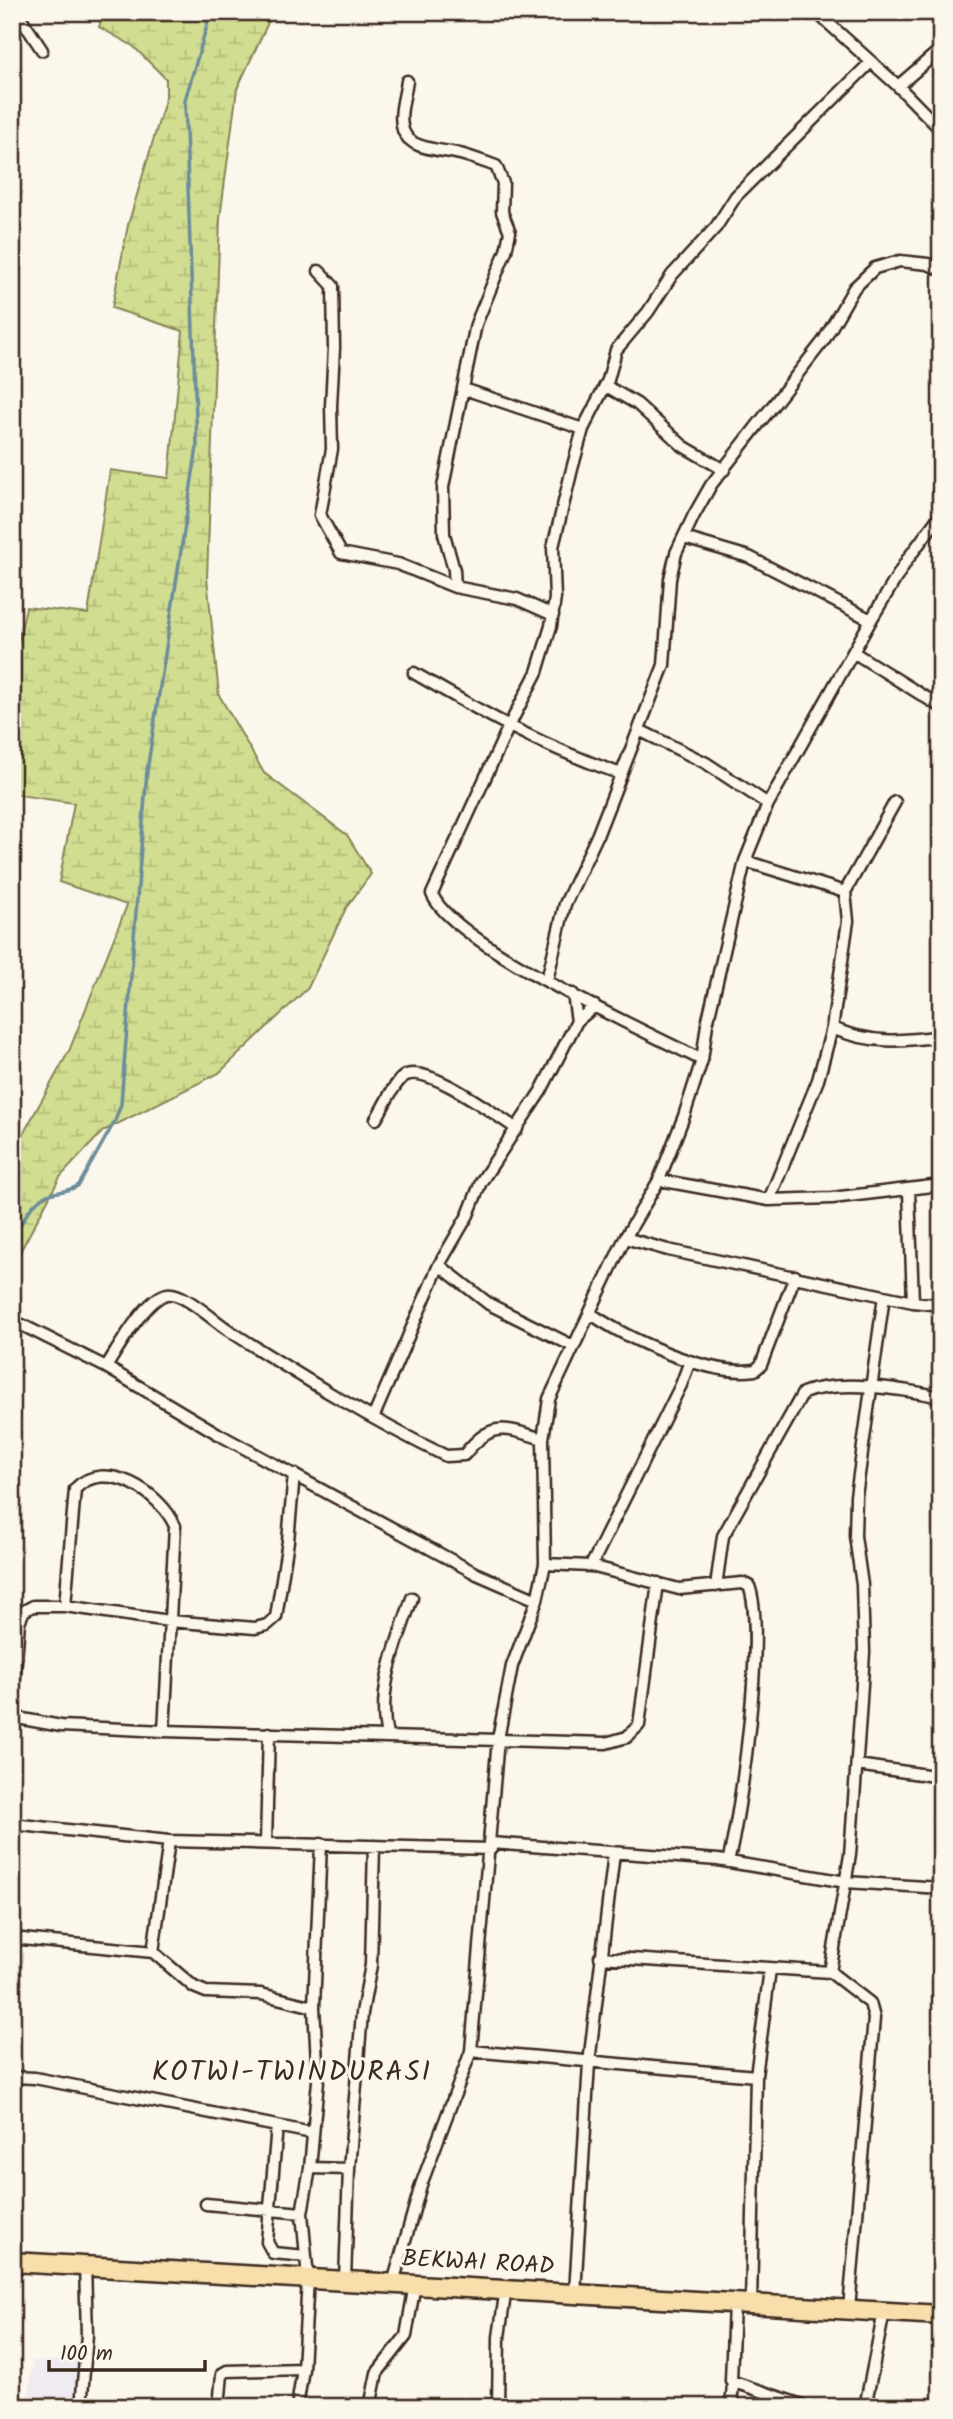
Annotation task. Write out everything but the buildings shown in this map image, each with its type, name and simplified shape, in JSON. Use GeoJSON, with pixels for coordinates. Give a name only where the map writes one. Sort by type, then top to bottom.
{"type":"FeatureCollection","features":[{"type":"Feature","properties":{"kind":"highway","name":"BEKWAI ROAD"},"geometry":{"type":"LineString","coordinates":[[12,2262],[507,2288],[941,2315]]}},
{"type":"Feature","properties":{"kind":"street"},"geometry":{"type":"LineString","coordinates":[[17,12],[42,50]]}},
{"type":"Feature","properties":{"kind":"street"},"geometry":{"type":"LineString","coordinates":[[816,12],[898,86],[941,130]]}},
{"type":"Feature","properties":{"kind":"street"},"geometry":{"type":"LineString","coordinates":[[898,86],[941,49]]}},
{"type":"Feature","properties":{"kind":"street"},"geometry":{"type":"LineString","coordinates":[[702,1060],[595,1006],[473,937],[446,916],[432,894],[508,727],[537,672],[553,615],[553,547],[583,429],[606,386],[616,350],[648,312],[673,275],[716,227],[736,196],[871,62]]}},
{"type":"Feature","properties":{"kind":"street"},"geometry":{"type":"LineString","coordinates":[[407,81],[401,113],[402,129],[407,138],[426,148],[460,154],[496,166],[503,183],[502,212],[510,232],[506,251],[476,324],[442,499],[444,534],[454,570],[455,587]]}},
{"type":"Feature","properties":{"kind":"street"},"geometry":{"type":"LineString","coordinates":[[547,980],[565,904],[664,665],[670,579],[676,553],[701,502],[824,340],[854,288],[875,268],[900,261],[928,264],[941,270]]}},
{"type":"Feature","properties":{"kind":"street"},"geometry":{"type":"LineString","coordinates":[[319,271],[332,286],[334,348],[332,449],[320,515],[341,553],[410,568],[455,587],[517,599],[553,615]]}},
{"type":"Feature","properties":{"kind":"street"},"geometry":{"type":"LineString","coordinates":[[606,386],[637,404],[683,446],[724,470]]}},
{"type":"Feature","properties":{"kind":"street"},"geometry":{"type":"LineString","coordinates":[[464,389],[583,429]]}},
{"type":"Feature","properties":{"kind":"street"},"geometry":{"type":"LineString","coordinates":[[393,2283],[421,2185],[471,2051],[491,1846],[498,1739],[512,1666],[537,1600],[545,1564],[543,1439],[549,1399],[625,1238],[659,1180],[702,1060],[707,1024],[745,862],[768,804],[871,620],[907,560],[941,514]]}},
{"type":"Feature","properties":{"kind":"street"},"geometry":{"type":"LineString","coordinates":[[684,538],[749,558],[871,620]]}},
{"type":"Feature","properties":{"kind":"street"},"geometry":{"type":"LineString","coordinates":[[853,652],[941,707]]}},
{"type":"Feature","properties":{"kind":"street"},"geometry":{"type":"LineString","coordinates":[[414,673],[508,727],[561,753],[621,774]]}},
{"type":"Feature","properties":{"kind":"street"},"geometry":{"type":"LineString","coordinates":[[639,730],[706,763],[768,804]]}},
{"type":"Feature","properties":{"kind":"street"},"geometry":{"type":"LineString","coordinates":[[769,1200],[817,1080],[832,1028],[848,921],[845,892],[895,802]]}},
{"type":"Feature","properties":{"kind":"street"},"geometry":{"type":"LineString","coordinates":[[745,862],[845,892]]}},
{"type":"Feature","properties":{"kind":"street"},"geometry":{"type":"LineString","coordinates":[[573,994],[577,1021]]}},
{"type":"Feature","properties":{"kind":"street"},"geometry":{"type":"LineString","coordinates":[[373,1418],[439,1265],[468,1215],[492,1163],[541,1091],[577,1021],[595,1006]]}},
{"type":"Feature","properties":{"kind":"street"},"geometry":{"type":"LineString","coordinates":[[832,1028],[858,1039],[903,1042],[941,1036]]}},
{"type":"Feature","properties":{"kind":"street"},"geometry":{"type":"LineString","coordinates":[[376,1119],[402,1078],[413,1072],[427,1074],[453,1088],[517,1129]]}},
{"type":"Feature","properties":{"kind":"street"},"geometry":{"type":"LineString","coordinates":[[659,1180],[769,1200],[832,1198],[941,1185]]}},
{"type":"Feature","properties":{"kind":"street"},"geometry":{"type":"LineString","coordinates":[[909,1190],[913,1302]]}},
{"type":"Feature","properties":{"kind":"street"},"geometry":{"type":"LineString","coordinates":[[625,1238],[668,1251],[913,1302],[941,1305]]}},
{"type":"Feature","properties":{"kind":"street"},"geometry":{"type":"LineString","coordinates":[[439,1265],[489,1304],[573,1346]]}},
{"type":"Feature","properties":{"kind":"street"},"geometry":{"type":"LineString","coordinates":[[590,1312],[634,1339],[690,1361],[747,1371],[761,1365],[795,1276]]}},
{"type":"Feature","properties":{"kind":"street"},"geometry":{"type":"LineString","coordinates":[[106,1367],[134,1324],[163,1296],[170,1293],[184,1298],[221,1326],[373,1418],[446,1456],[464,1455],[478,1437],[500,1428],[543,1439]]}},
{"type":"Feature","properties":{"kind":"street"},"geometry":{"type":"LineString","coordinates":[[830,1972],[846,1882],[864,1652],[855,1515],[884,1296]]}},
{"type":"Feature","properties":{"kind":"street"},"geometry":{"type":"LineString","coordinates":[[22,1325],[106,1367],[220,1435],[477,1574],[537,1600]]}},
{"type":"Feature","properties":{"kind":"street"},"geometry":{"type":"LineString","coordinates":[[591,1566],[681,1385],[690,1361]]}},
{"type":"Feature","properties":{"kind":"street"},"geometry":{"type":"LineString","coordinates":[[716,1586],[723,1536],[803,1393],[815,1389],[873,1388],[941,1397]]}},
{"type":"Feature","properties":{"kind":"street"},"geometry":{"type":"LineString","coordinates":[[294,1474],[288,1541],[276,1617],[267,1625],[255,1628],[169,1621],[65,1606],[33,1606],[24,1611],[19,1622],[12,1715],[61,1726],[163,1731],[606,1743],[627,1737],[639,1725],[658,1583]]}},
{"type":"Feature","properties":{"kind":"street"},"geometry":{"type":"LineString","coordinates":[[65,1606],[75,1489],[93,1475],[110,1475],[134,1486],[170,1513],[175,1526],[163,1731]]}},
{"type":"Feature","properties":{"kind":"street"},"geometry":{"type":"LineString","coordinates":[[545,1564],[591,1566],[679,1589],[742,1583],[749,1586],[754,1608],[747,1738],[728,1862]]}},
{"type":"Feature","properties":{"kind":"street"},"geometry":{"type":"LineString","coordinates":[[387,1736],[383,1719],[386,1685],[412,1598]]}},
{"type":"Feature","properties":{"kind":"street"},"geometry":{"type":"LineString","coordinates":[[266,1841],[269,1733]]}},
{"type":"Feature","properties":{"kind":"street"},"geometry":{"type":"LineString","coordinates":[[857,1765],[941,1777]]}},
{"type":"Feature","properties":{"kind":"street"},"geometry":{"type":"LineString","coordinates":[[12,1824],[169,1841],[491,1846],[614,1853],[728,1862],[846,1882],[941,1888]]}},
{"type":"Feature","properties":{"kind":"street"},"geometry":{"type":"LineString","coordinates":[[153,1952],[169,1841]]}},
{"type":"Feature","properties":{"kind":"street"},"geometry":{"type":"LineString","coordinates":[[297,2407],[303,2369],[308,2278],[302,2214],[310,2168],[318,2081],[314,2007],[321,1844]]}},
{"type":"Feature","properties":{"kind":"street"},"geometry":{"type":"LineString","coordinates":[[345,2280],[349,2169],[362,2013],[371,1965],[374,1846]]}},
{"type":"Feature","properties":{"kind":"street"},"geometry":{"type":"LineString","coordinates":[[575,2293],[589,2063],[614,1853]]}},
{"type":"Feature","properties":{"kind":"street"},"geometry":{"type":"LineString","coordinates":[[12,1938],[153,1952],[194,1987],[206,1992],[261,1994],[314,2007]]}},
{"type":"Feature","properties":{"kind":"street"},"geometry":{"type":"LineString","coordinates":[[600,1956],[830,1972],[870,2003],[874,2018],[849,2309]]}},
{"type":"Feature","properties":{"kind":"street"},"geometry":{"type":"LineString","coordinates":[[731,2407],[733,2384],[730,2377],[743,2303],[756,2076],[770,1969]]}},
{"type":"Feature","properties":{"kind":"street"},"geometry":{"type":"LineString","coordinates":[[471,2051],[756,2076]]}},
{"type":"Feature","properties":{"kind":"street"},"geometry":{"type":"LineString","coordinates":[[12,2077],[78,2086],[312,2133]]}},
{"type":"Feature","properties":{"kind":"street"},"geometry":{"type":"LineString","coordinates":[[277,2126],[268,2210],[268,2249],[273,2253],[306,2256]]}},
{"type":"Feature","properties":{"kind":"street"},"geometry":{"type":"LineString","coordinates":[[310,2168],[349,2169]]}},
{"type":"Feature","properties":{"kind":"street"},"geometry":{"type":"LineString","coordinates":[[206,2204],[302,2214]]}},
{"type":"Feature","properties":{"kind":"street"},"geometry":{"type":"LineString","coordinates":[[81,2407],[87,2335],[85,2264]]}},
{"type":"Feature","properties":{"kind":"street"},"geometry":{"type":"LineString","coordinates":[[370,2407],[377,2373],[406,2336],[415,2284]]}},
{"type":"Feature","properties":{"kind":"street"},"geometry":{"type":"LineString","coordinates":[[498,2407],[499,2337],[507,2288]]}},
{"type":"Feature","properties":{"kind":"street"},"geometry":{"type":"LineString","coordinates":[[865,2407],[884,2312]]}},
{"type":"Feature","properties":{"kind":"street"},"geometry":{"type":"LineString","coordinates":[[219,2407],[219,2382],[222,2374],[227,2371],[303,2369]]}},
{"type":"Feature","properties":{"kind":"street"},"geometry":{"type":"LineString","coordinates":[[733,2384],[808,2407]]}},
{"type":"Feature","properties":{"kind":"shaded area"},"geometry":{"type":"Polygon","coordinates":[[[33,2361],[84,2361],[79,2404],[29,2398],[33,2361]]]}},
{"type":"Feature","properties":{"kind":"green space"},"geometry":{"type":"Polygon","coordinates":[[[104,12],[273,12],[237,89],[220,218],[207,578],[219,695],[264,773],[347,835],[371,874],[346,908],[308,988],[219,1073],[103,1131],[60,1177],[12,1267],[12,1154],[69,1051],[127,905],[59,882],[74,803],[12,794],[12,669],[26,607],[88,614],[110,470],[169,478],[183,331],[112,308],[128,225],[166,97],[166,79],[133,46],[99,27],[104,12]]]}},
{"type":"Feature","properties":{"kind":"waterway"},"geometry":{"type":"LineString","coordinates":[[12,1241],[35,1203],[47,1195],[79,1185],[115,1121],[121,1104],[147,771],[197,447],[185,100],[211,12]]}},
{"type":"Feature","properties":{"kind":"district","name":"KOTWI-TWINDURASI"},"geometry":{"type":"Point","coordinates":[292,2072]}}]}
